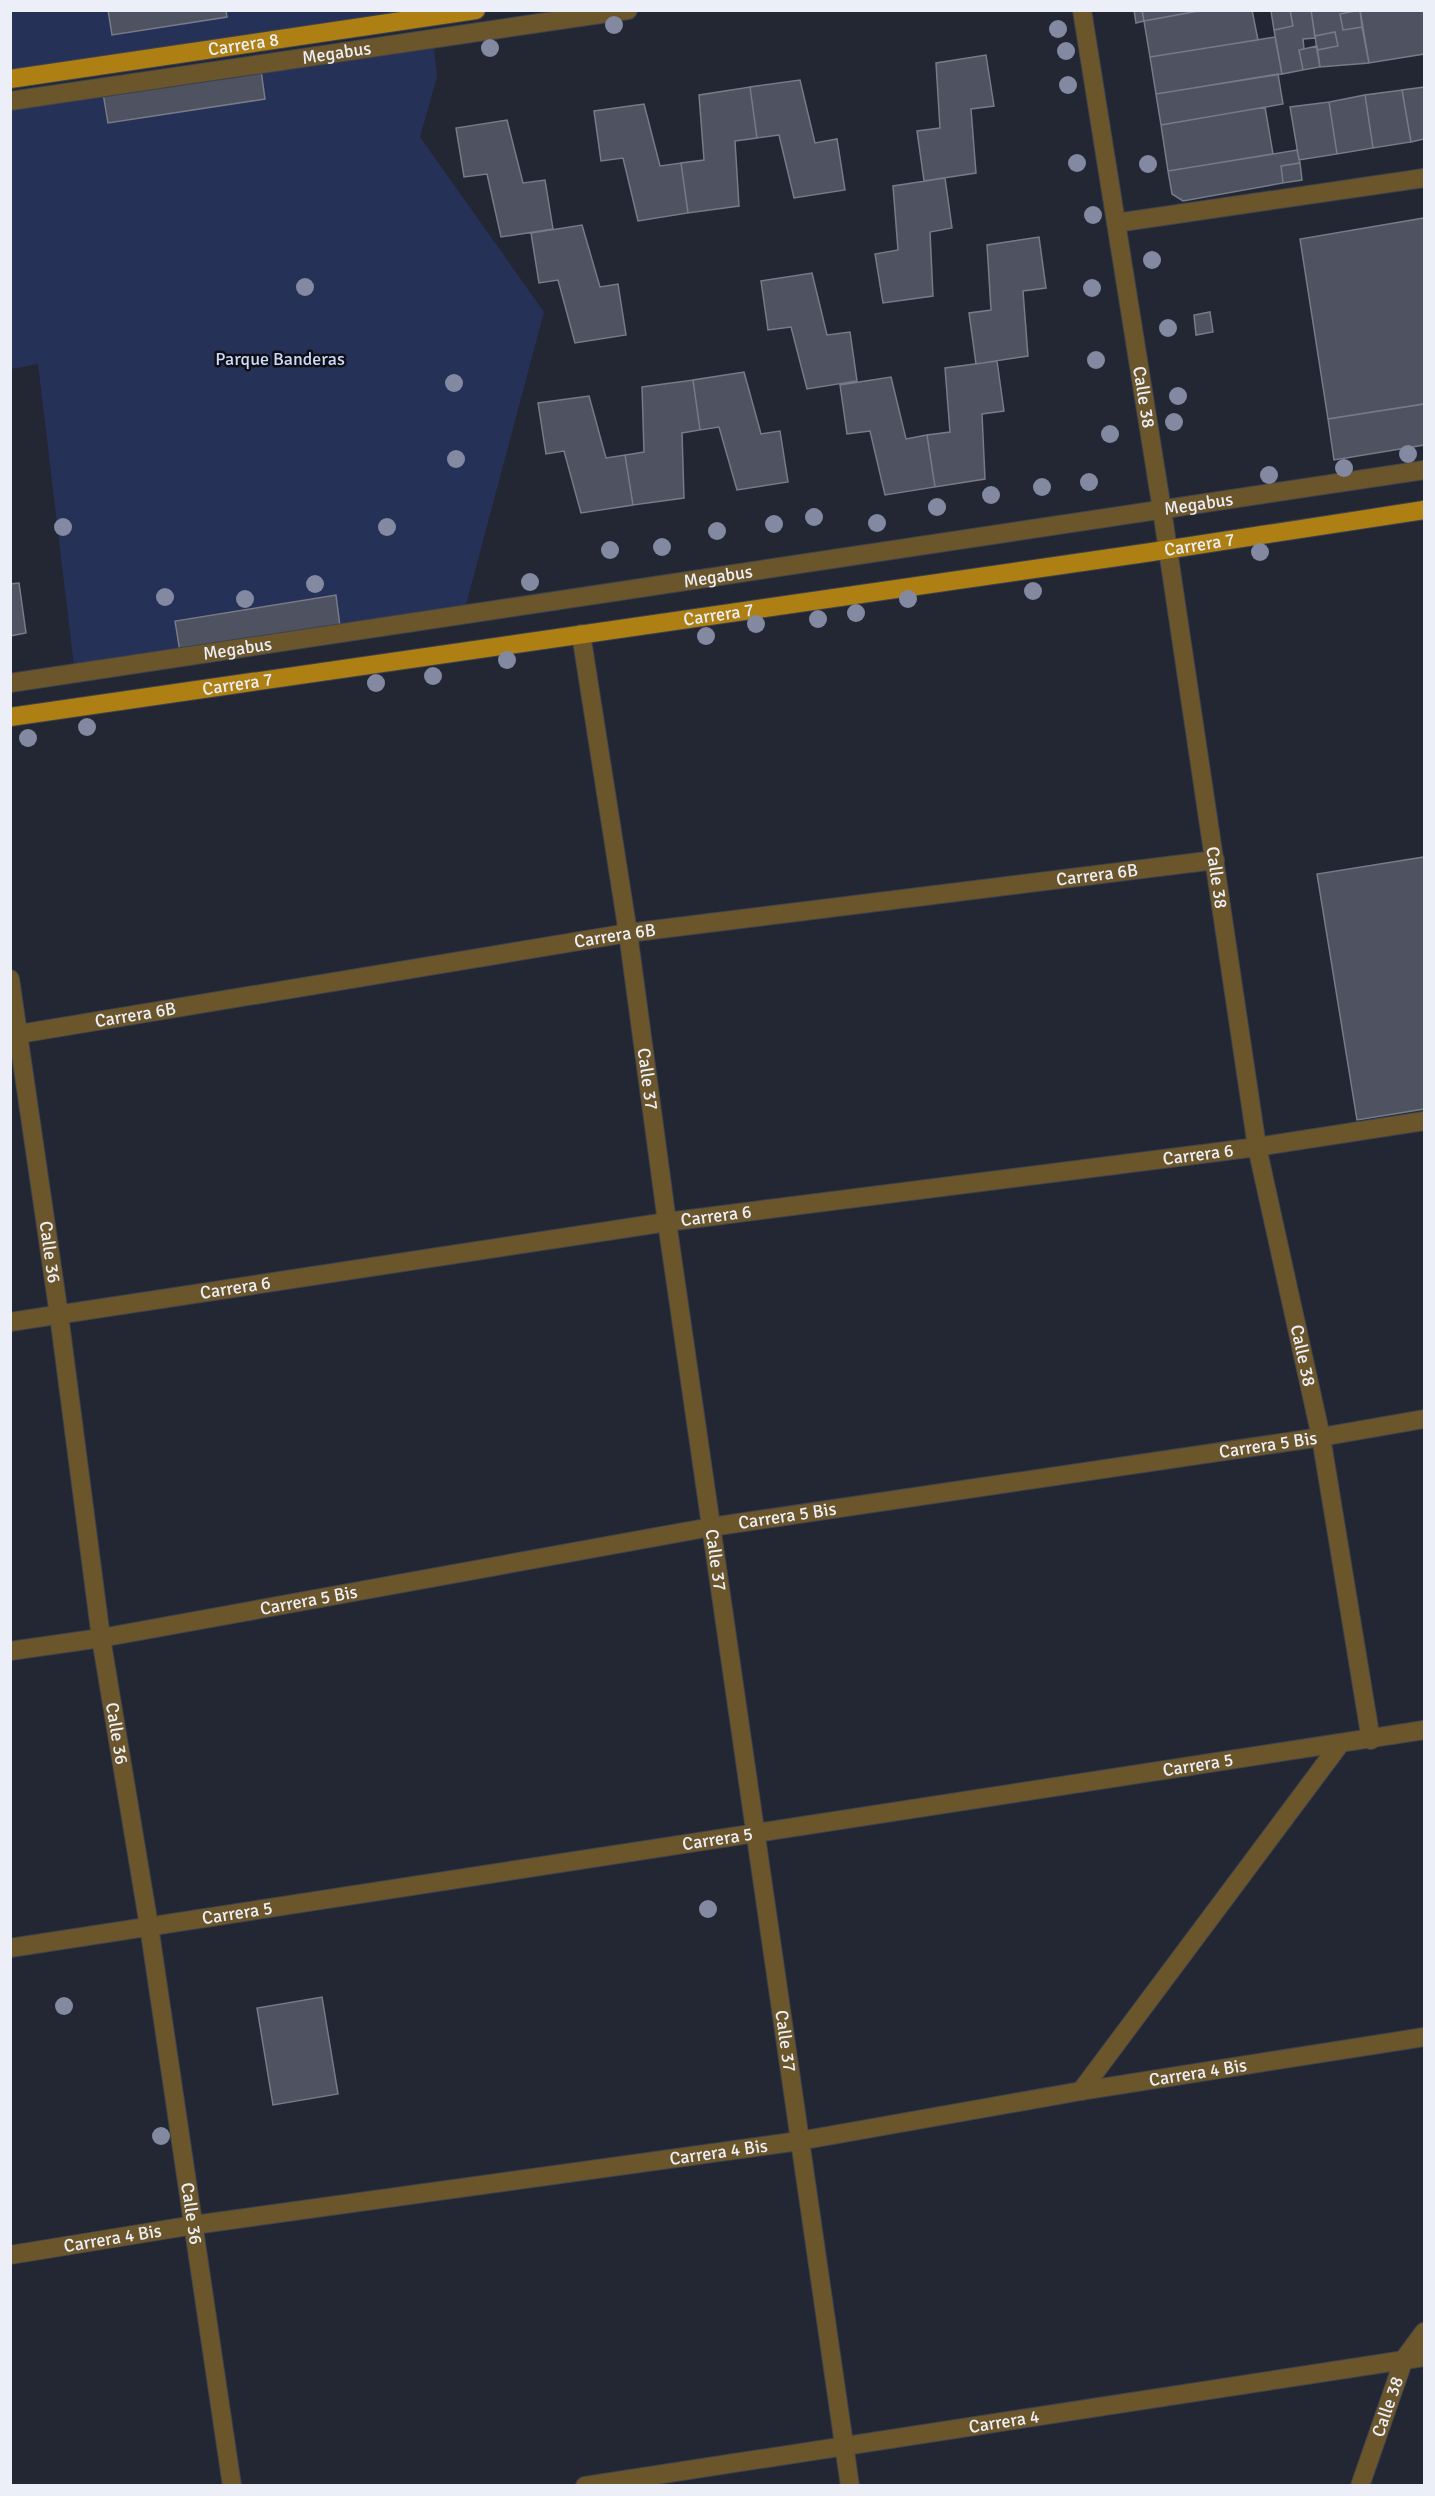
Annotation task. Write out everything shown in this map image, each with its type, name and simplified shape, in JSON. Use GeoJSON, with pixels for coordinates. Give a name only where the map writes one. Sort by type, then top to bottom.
{"type":"FeatureCollection","features":[{"type":"Feature","properties":{"kind":"main road","name":"Carrera 8"},"geometry":{"type":"LineString","coordinates":[[10,79],[476,10]]}},
{"type":"Feature","properties":{"kind":"main road","name":"Carrera 7"},"geometry":{"type":"LineString","coordinates":[[10,717],[1425,510]]}},
{"type":"Feature","properties":{"kind":"street","name":"Megabus"},"geometry":{"type":"LineString","coordinates":[[10,101],[628,10]]}},
{"type":"Feature","properties":{"kind":"street","name":"Calle 38"},"geometry":{"type":"LineString","coordinates":[[1082,10],[1162,510],[1257,1147],[1320,1437],[1371,1740]]}},
{"type":"Feature","properties":{"kind":"street"},"geometry":{"type":"LineString","coordinates":[[1116,223],[1425,178]]}},
{"type":"Feature","properties":{"kind":"street","name":"Megabus"},"geometry":{"type":"LineString","coordinates":[[10,683],[1425,470]]}},
{"type":"Feature","properties":{"kind":"street","name":"Calle 37"},"geometry":{"type":"LineString","coordinates":[[581,634],[628,933],[667,1222],[850,2486]]}},
{"type":"Feature","properties":{"kind":"street","name":"Carrera 6B"},"geometry":{"type":"LineString","coordinates":[[19,1034],[628,933],[1215,860]]}},
{"type":"Feature","properties":{"kind":"street","name":"Calle 36"},"geometry":{"type":"LineString","coordinates":[[10,979],[59,1315],[101,1638],[149,1926],[232,2486]]}},
{"type":"Feature","properties":{"kind":"street","name":"Carrera 6"},"geometry":{"type":"LineString","coordinates":[[10,1322],[667,1222],[1257,1147],[1425,1121]]}},
{"type":"Feature","properties":{"kind":"street","name":"Carrera 5 Bis"},"geometry":{"type":"LineString","coordinates":[[10,1651],[101,1638],[711,1527],[1320,1437],[1425,1419]]}},
{"type":"Feature","properties":{"kind":"street","name":"Carrera 5"},"geometry":{"type":"LineString","coordinates":[[10,1948],[756,1835],[1425,1730]]}},
{"type":"Feature","properties":{"kind":"street"},"geometry":{"type":"LineString","coordinates":[[1081,2091],[1340,1744]]}},
{"type":"Feature","properties":{"kind":"street","name":"Carrera 4 Bis"},"geometry":{"type":"LineString","coordinates":[[10,2255],[194,2225],[799,2141],[1081,2091],[1425,2037]]}},
{"type":"Feature","properties":{"kind":"street","name":"Calle 38"},"geometry":{"type":"LineString","coordinates":[[1360,2486],[1404,2359],[1425,2332]]}},
{"type":"Feature","properties":{"kind":"street","name":"Carrera 4"},"geometry":{"type":"LineString","coordinates":[[585,2486],[1425,2357]]}},
{"type":"Feature","properties":{"kind":"green space"},"geometry":{"type":"Polygon","coordinates":[[[11,10],[476,11],[11,79],[11,10]]]}},
{"type":"Feature","properties":{"kind":"green space","name":"Parque Banderas"},"geometry":{"type":"Polygon","coordinates":[[[433,38],[437,77],[420,137],[544,312],[463,616],[341,634],[335,595],[175,620],[181,658],[75,674],[38,364],[11,369],[11,101],[102,87],[108,123],[265,100],[260,63],[433,38]]]}},
{"type":"Feature","properties":{"kind":"building"},"geometry":{"type":"Polygon","coordinates":[[[108,10],[226,10],[227,17],[112,35],[108,10]]]}},
{"type":"Feature","properties":{"kind":"building"},"geometry":{"type":"Polygon","coordinates":[[[1134,10],[1142,10],[1144,21],[1136,23],[1134,10]]]}},
{"type":"Feature","properties":{"kind":"building"},"geometry":{"type":"Polygon","coordinates":[[[1142,10],[1204,10],[1144,21],[1142,10]]]}},
{"type":"Feature","properties":{"kind":"building"},"geometry":{"type":"Polygon","coordinates":[[[1204,10],[1252,10],[1258,40],[1150,57],[1144,21],[1204,10]]]}},
{"type":"Feature","properties":{"kind":"building"},"geometry":{"type":"Polygon","coordinates":[[[1290,10],[1293,26],[1274,30],[1271,11],[1290,10]]]}},
{"type":"Feature","properties":{"kind":"building"},"geometry":{"type":"Polygon","coordinates":[[[1290,10],[1311,10],[1315,38],[1303,39],[1304,49],[1299,50],[1303,70],[1282,74],[1274,30],[1293,26],[1290,10]]]}},
{"type":"Feature","properties":{"kind":"building"},"geometry":{"type":"Polygon","coordinates":[[[1311,10],[1357,10],[1340,14],[1343,30],[1362,27],[1369,63],[1320,67],[1317,50],[1338,46],[1335,32],[1315,36],[1311,10]]]}},
{"type":"Feature","properties":{"kind":"building"},"geometry":{"type":"Polygon","coordinates":[[[1360,10],[1362,27],[1343,30],[1340,14],[1360,10]]]}},
{"type":"Feature","properties":{"kind":"building"},"geometry":{"type":"Polygon","coordinates":[[[1360,10],[1424,10],[1424,54],[1369,63],[1360,10]]]}},
{"type":"Feature","properties":{"kind":"building"},"geometry":{"type":"Polygon","coordinates":[[[1335,32],[1338,46],[1317,50],[1315,36],[1335,32]]]}},
{"type":"Feature","properties":{"kind":"building"},"geometry":{"type":"Polygon","coordinates":[[[1275,37],[1282,74],[1156,94],[1150,57],[1275,37]]]}},
{"type":"Feature","properties":{"kind":"building"},"geometry":{"type":"Polygon","coordinates":[[[1317,46],[1320,67],[1303,70],[1299,50],[1317,46]]]}},
{"type":"Feature","properties":{"kind":"building"},"geometry":{"type":"Polygon","coordinates":[[[986,55],[994,106],[971,109],[976,173],[924,181],[917,131],[940,128],[936,63],[986,55]]]}},
{"type":"Feature","properties":{"kind":"building"},"geometry":{"type":"Polygon","coordinates":[[[260,63],[265,99],[108,123],[102,87],[260,63]]]}},
{"type":"Feature","properties":{"kind":"building"},"geometry":{"type":"Polygon","coordinates":[[[1278,74],[1283,104],[1161,125],[1156,94],[1278,74]]]}},
{"type":"Feature","properties":{"kind":"building"},"geometry":{"type":"Polygon","coordinates":[[[800,80],[815,143],[837,139],[845,190],[794,198],[779,135],[757,138],[750,87],[800,80]]]}},
{"type":"Feature","properties":{"kind":"building"},"geometry":{"type":"Polygon","coordinates":[[[750,87],[757,138],[735,141],[739,206],[688,213],[681,163],[704,160],[699,95],[750,87]]]}},
{"type":"Feature","properties":{"kind":"building"},"geometry":{"type":"Polygon","coordinates":[[[1424,87],[1424,139],[1411,142],[1402,90],[1424,87]]]}},
{"type":"Feature","properties":{"kind":"building"},"geometry":{"type":"Polygon","coordinates":[[[1402,90],[1411,142],[1373,148],[1365,95],[1402,90]]]}},
{"type":"Feature","properties":{"kind":"building"},"geometry":{"type":"Polygon","coordinates":[[[1365,95],[1373,148],[1337,154],[1329,102],[1365,95]]]}},
{"type":"Feature","properties":{"kind":"building"},"geometry":{"type":"Polygon","coordinates":[[[1329,102],[1337,154],[1299,160],[1290,107],[1329,102]]]}},
{"type":"Feature","properties":{"kind":"building"},"geometry":{"type":"Polygon","coordinates":[[[644,104],[660,166],[681,163],[688,213],[638,221],[623,158],[601,161],[594,111],[644,104]]]}},
{"type":"Feature","properties":{"kind":"building"},"geometry":{"type":"Polygon","coordinates":[[[1265,107],[1273,154],[1168,171],[1161,125],[1265,107]]]}},
{"type":"Feature","properties":{"kind":"building"},"geometry":{"type":"Polygon","coordinates":[[[507,120],[523,183],[545,180],[553,229],[501,237],[487,174],[464,177],[456,128],[507,120]]]}},
{"type":"Feature","properties":{"kind":"building"},"geometry":{"type":"Polygon","coordinates":[[[1297,150],[1300,163],[1281,166],[1283,183],[1183,201],[1172,194],[1168,171],[1297,150]]]}},
{"type":"Feature","properties":{"kind":"building"},"geometry":{"type":"Polygon","coordinates":[[[1300,163],[1302,180],[1283,183],[1281,166],[1300,163]]]}},
{"type":"Feature","properties":{"kind":"building"},"geometry":{"type":"Polygon","coordinates":[[[945,178],[952,228],[930,232],[933,296],[883,303],[875,254],[898,250],[893,186],[945,178]]]}},
{"type":"Feature","properties":{"kind":"building"},"geometry":{"type":"Polygon","coordinates":[[[1424,218],[1424,404],[1328,419],[1300,239],[1424,218]]]}},
{"type":"Feature","properties":{"kind":"building"},"geometry":{"type":"Polygon","coordinates":[[[582,225],[600,287],[618,284],[626,335],[575,343],[558,280],[539,283],[531,233],[582,225]]]}},
{"type":"Feature","properties":{"kind":"building"},"geometry":{"type":"Polygon","coordinates":[[[1039,237],[1046,288],[1023,291],[1028,356],[976,364],[969,313],[991,310],[987,245],[1039,237]]]}},
{"type":"Feature","properties":{"kind":"building"},"geometry":{"type":"Polygon","coordinates":[[[812,273],[827,335],[850,332],[857,381],[807,389],[791,327],[768,330],[761,281],[812,273]]]}},
{"type":"Feature","properties":{"kind":"building"},"geometry":{"type":"Polygon","coordinates":[[[1210,312],[1213,332],[1196,335],[1194,315],[1210,312]]]}},
{"type":"Feature","properties":{"kind":"building"},"geometry":{"type":"Polygon","coordinates":[[[997,361],[1004,411],[982,414],[985,479],[935,487],[927,435],[950,432],[945,368],[997,361]]]}},
{"type":"Feature","properties":{"kind":"building"},"geometry":{"type":"Polygon","coordinates":[[[744,372],[761,434],[780,431],[788,482],[737,490],[719,427],[700,430],[693,380],[744,372]]]}},
{"type":"Feature","properties":{"kind":"building"},"geometry":{"type":"Polygon","coordinates":[[[891,377],[906,439],[927,435],[935,487],[885,495],[870,431],[847,434],[840,385],[891,377]]]}},
{"type":"Feature","properties":{"kind":"building"},"geometry":{"type":"Polygon","coordinates":[[[693,380],[700,430],[682,433],[684,498],[633,505],[625,455],[644,452],[642,387],[693,380]]]}},
{"type":"Feature","properties":{"kind":"building"},"geometry":{"type":"Polygon","coordinates":[[[589,396],[606,458],[625,455],[633,505],[581,513],[564,451],[546,454],[538,403],[589,396]]]}},
{"type":"Feature","properties":{"kind":"building"},"geometry":{"type":"Polygon","coordinates":[[[1424,404],[1424,445],[1334,460],[1328,419],[1424,404]]]}},
{"type":"Feature","properties":{"kind":"building"},"geometry":{"type":"Polygon","coordinates":[[[19,583],[26,633],[10,636],[10,584],[19,583]]]}},
{"type":"Feature","properties":{"kind":"building"},"geometry":{"type":"Polygon","coordinates":[[[336,595],[341,634],[181,658],[175,621],[336,595]]]}},
{"type":"Feature","properties":{"kind":"building"},"geometry":{"type":"Polygon","coordinates":[[[1424,857],[1424,1109],[1357,1120],[1317,874],[1424,857]]]}},
{"type":"Feature","properties":{"kind":"building"},"geometry":{"type":"Polygon","coordinates":[[[322,1997],[338,2094],[273,2105],[257,2008],[322,1997]]]}}]}
